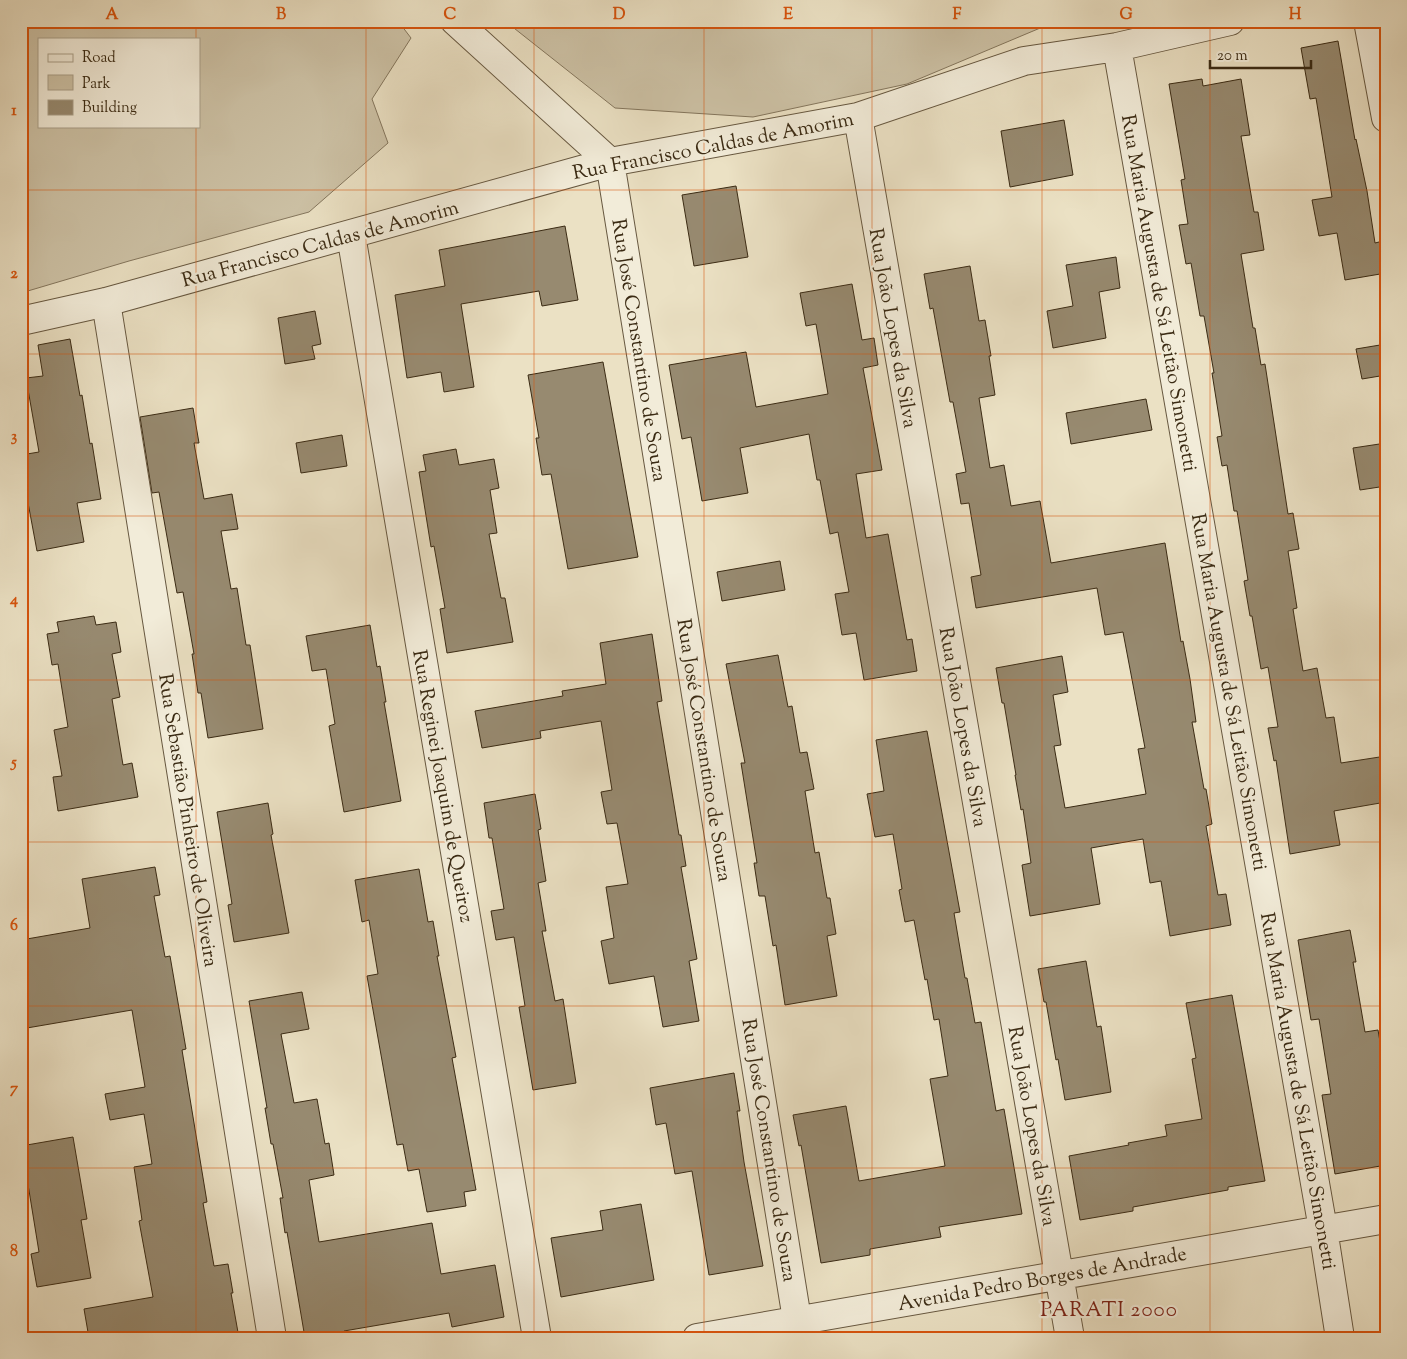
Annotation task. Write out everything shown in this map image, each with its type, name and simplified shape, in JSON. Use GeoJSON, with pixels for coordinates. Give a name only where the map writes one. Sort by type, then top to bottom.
{"type":"FeatureCollection","features":[{"type":"Feature","properties":{"kind":"street"},"geometry":{"type":"LineString","coordinates":[[455,21],[610,162]]}},
{"type":"Feature","properties":{"kind":"street","name":"Rua Francisco Caldas de Amorim"},"geometry":{"type":"LineString","coordinates":[[21,321],[106,302],[610,162],[858,116],[1024,61],[1117,47],[1230,21]]}},
{"type":"Feature","properties":{"kind":"street"},"geometry":{"type":"LineString","coordinates":[[1368,21],[1386,118]]}},
{"type":"Feature","properties":{"kind":"street","name":"Rua Maria Augusta de Sá Leitão Simonetti"},"geometry":{"type":"LineString","coordinates":[[1117,47],[1324,1230],[1340,1338]]}},
{"type":"Feature","properties":{"kind":"street","name":"Rua João Lopes da Silva"},"geometry":{"type":"LineString","coordinates":[[858,116],[1070,1338]]}},
{"type":"Feature","properties":{"kind":"street","name":"Rua José Constantino de Souza"},"geometry":{"type":"LineString","coordinates":[[610,162],[799,1329]]}},
{"type":"Feature","properties":{"kind":"street","name":"Rua Reginei Joaquim de Queiroz"},"geometry":{"type":"LineString","coordinates":[[351,235],[536,1338]]}},
{"type":"Feature","properties":{"kind":"street","name":"Rua Sebastião Pinheiro de Oliveira"},"geometry":{"type":"LineString","coordinates":[[106,302],[272,1338]]}},
{"type":"Feature","properties":{"kind":"street","name":"Avenida Pedro Borges de Andrade"},"geometry":{"type":"LineString","coordinates":[[698,1338],[799,1329],[1059,1275],[1386,1219]]}},
{"type":"Feature","properties":{"kind":"green space"},"geometry":{"type":"Polygon","coordinates":[[[21,21],[398,21],[411,38],[372,99],[388,143],[309,212],[129,261],[21,293],[21,21]]]}},
{"type":"Feature","properties":{"kind":"green space"},"geometry":{"type":"Polygon","coordinates":[[[505,21],[1080,21],[1045,26],[907,84],[753,117],[615,108],[505,21]]]}},
{"type":"Feature","properties":{"kind":"building"},"geometry":{"type":"Polygon","coordinates":[[[1338,41],[1375,243],[1383,241],[1386,259],[1386,273],[1345,280],[1337,233],[1319,236],[1312,200],[1332,197],[1316,98],[1310,99],[1301,48],[1338,41]]]}},
{"type":"Feature","properties":{"kind":"building"},"geometry":{"type":"Polygon","coordinates":[[[1202,79],[1203,86],[1241,79],[1250,135],[1241,136],[1254,212],[1258,212],[1264,250],[1241,254],[1261,365],[1265,364],[1288,514],[1293,513],[1299,549],[1288,551],[1297,608],[1293,609],[1303,671],[1317,668],[1326,718],[1334,717],[1341,763],[1386,756],[1386,802],[1334,811],[1340,845],[1290,854],[1276,760],[1274,761],[1268,728],[1278,727],[1268,667],[1261,669],[1252,616],[1250,616],[1244,581],[1248,580],[1237,511],[1234,511],[1227,465],[1222,466],[1217,437],[1222,436],[1204,316],[1200,316],[1191,263],[1186,264],[1179,225],[1188,224],[1181,180],[1185,179],[1169,84],[1202,79]]]}},
{"type":"Feature","properties":{"kind":"building"},"geometry":{"type":"Polygon","coordinates":[[[1064,120],[1073,175],[1010,187],[1001,131],[1064,120]]]}},
{"type":"Feature","properties":{"kind":"building"},"geometry":{"type":"Polygon","coordinates":[[[736,186],[748,257],[694,266],[682,195],[736,186]]]}},
{"type":"Feature","properties":{"kind":"building"},"geometry":{"type":"Polygon","coordinates":[[[565,226],[578,300],[542,306],[539,291],[461,304],[474,387],[444,392],[441,372],[407,378],[395,295],[445,286],[439,250],[565,226]]]}},
{"type":"Feature","properties":{"kind":"building"},"geometry":{"type":"Polygon","coordinates":[[[1116,257],[1120,288],[1099,292],[1106,338],[1053,348],[1047,311],[1073,306],[1066,265],[1116,257]]]}},
{"type":"Feature","properties":{"kind":"building"},"geometry":{"type":"Polygon","coordinates":[[[970,266],[979,321],[985,320],[995,395],[979,398],[990,468],[1004,465],[1011,506],[1040,501],[1051,563],[1165,543],[1181,642],[1183,641],[1190,679],[1196,722],[1192,722],[1212,824],[1206,826],[1218,895],[1226,894],[1231,925],[1170,936],[1161,881],[1150,883],[1143,839],[1091,848],[1100,904],[1030,916],[1022,865],[1031,863],[1004,703],[1002,703],[996,668],[1062,656],[1068,692],[1053,695],[1061,745],[1054,746],[1065,808],[1146,794],[1138,749],[1145,748],[1123,632],[1105,635],[1097,588],[976,608],[971,577],[981,575],[969,503],[961,504],[956,474],[966,472],[953,402],[950,402],[933,308],[930,309],[924,274],[970,266]]]}},
{"type":"Feature","properties":{"kind":"building"},"geometry":{"type":"Polygon","coordinates":[[[852,284],[862,340],[874,338],[878,365],[863,368],[882,470],[856,474],[866,538],[888,534],[907,640],[912,639],[917,671],[864,680],[856,633],[842,635],[835,594],[849,592],[838,532],[830,534],[820,480],[817,480],[809,434],[740,448],[748,493],[702,501],[691,437],[682,439],[669,365],[746,352],[756,407],[828,394],[816,324],[806,326],[800,293],[852,284]]]}},
{"type":"Feature","properties":{"kind":"building"},"geometry":{"type":"Polygon","coordinates":[[[315,311],[321,344],[312,346],[315,359],[285,364],[278,318],[315,311]]]}},
{"type":"Feature","properties":{"kind":"building"},"geometry":{"type":"Polygon","coordinates":[[[70,339],[90,444],[92,443],[101,499],[77,503],[84,542],[37,551],[21,465],[21,455],[39,452],[26,378],[43,376],[38,345],[70,339]]]}},
{"type":"Feature","properties":{"kind":"building"},"geometry":{"type":"Polygon","coordinates":[[[1386,344],[1386,375],[1362,379],[1356,349],[1386,344]]]}},
{"type":"Feature","properties":{"kind":"building"},"geometry":{"type":"Polygon","coordinates":[[[603,362],[638,557],[568,569],[551,474],[542,475],[536,438],[539,438],[528,375],[603,362]]]}},
{"type":"Feature","properties":{"kind":"building"},"geometry":{"type":"Polygon","coordinates":[[[1146,399],[1152,430],[1071,444],[1066,413],[1146,399]]]}},
{"type":"Feature","properties":{"kind":"building"},"geometry":{"type":"Polygon","coordinates":[[[193,408],[199,443],[194,443],[204,499],[232,494],[238,529],[221,531],[231,589],[237,588],[246,645],[250,645],[263,729],[208,738],[201,693],[198,693],[192,654],[194,654],[183,592],[177,593],[159,492],[152,493],[140,417],[193,408]]]}},
{"type":"Feature","properties":{"kind":"building"},"geometry":{"type":"Polygon","coordinates":[[[342,435],[347,466],[301,473],[296,443],[342,435]]]}},
{"type":"Feature","properties":{"kind":"building"},"geometry":{"type":"Polygon","coordinates":[[[1386,443],[1386,486],[1360,490],[1353,448],[1386,443]]]}},
{"type":"Feature","properties":{"kind":"building"},"geometry":{"type":"Polygon","coordinates":[[[456,449],[459,465],[494,459],[499,488],[490,490],[497,533],[489,534],[501,598],[505,598],[513,642],[447,653],[440,609],[445,608],[434,546],[431,547],[419,472],[426,471],[423,455],[456,449]]]}},
{"type":"Feature","properties":{"kind":"building"},"geometry":{"type":"Polygon","coordinates":[[[780,561],[785,590],[722,601],[717,572],[780,561]]]}},
{"type":"Feature","properties":{"kind":"building"},"geometry":{"type":"Polygon","coordinates":[[[94,616],[96,625],[116,622],[121,652],[112,654],[120,697],[112,699],[123,765],[132,763],[138,797],[58,811],[53,777],[62,776],[54,730],[68,727],[58,664],[52,665],[47,634],[59,632],[57,622],[94,616]]]}},
{"type":"Feature","properties":{"kind":"building"},"geometry":{"type":"Polygon","coordinates":[[[370,625],[377,667],[380,666],[386,702],[384,702],[401,801],[344,812],[329,726],[335,724],[326,669],[312,671],[306,636],[370,625]]]}},
{"type":"Feature","properties":{"kind":"building"},"geometry":{"type":"Polygon","coordinates":[[[652,634],[662,701],[657,702],[686,866],[681,867],[697,959],[689,961],[699,1021],[663,1027],[654,976],[609,984],[601,941],[614,938],[606,887],[628,884],[617,823],[607,824],[601,792],[612,790],[601,721],[540,731],[541,738],[482,748],[475,711],[563,696],[562,691],[606,684],[600,643],[652,634]]]}},
{"type":"Feature","properties":{"kind":"building"},"geometry":{"type":"Polygon","coordinates":[[[778,655],[788,707],[792,706],[800,753],[807,752],[814,789],[805,791],[815,853],[819,852],[827,898],[830,898],[836,934],[827,936],[837,996],[785,1005],[776,945],[773,946],[765,896],[759,896],[754,863],[757,863],[741,763],[745,763],[726,664],[778,655]]]}},
{"type":"Feature","properties":{"kind":"building"},"geometry":{"type":"Polygon","coordinates":[[[927,731],[960,912],[954,913],[965,978],[967,978],[975,1023],[981,1022],[996,1111],[1004,1109],[1022,1214],[939,1227],[941,1237],[870,1249],[870,1255],[821,1263],[801,1145],[799,1146],[793,1115],[846,1106],[859,1181],[945,1166],[930,1079],[948,1076],[939,1019],[934,1020],[914,920],[905,922],[899,890],[902,889],[893,834],[875,837],[867,794],[884,791],[876,740],[927,731]]]}},
{"type":"Feature","properties":{"kind":"building"},"geometry":{"type":"Polygon","coordinates":[[[535,794],[541,829],[538,830],[546,881],[538,883],[546,931],[542,931],[555,1001],[563,999],[576,1083],[533,1090],[519,1007],[525,1006],[514,937],[496,940],[491,911],[504,909],[492,838],[489,838],[484,803],[535,794]]]}},
{"type":"Feature","properties":{"kind":"building"},"geometry":{"type":"Polygon","coordinates":[[[268,803],[273,834],[271,835],[289,933],[234,942],[228,905],[232,904],[217,812],[268,803]]]}},
{"type":"Feature","properties":{"kind":"building"},"geometry":{"type":"Polygon","coordinates":[[[155,867],[160,895],[154,896],[165,957],[170,956],[186,1049],[182,1050],[207,1202],[203,1203],[214,1266],[228,1264],[239,1338],[89,1338],[84,1309],[153,1297],[139,1221],[142,1220],[134,1167],[152,1164],[144,1114],[110,1120],[105,1094],[145,1087],[132,1010],[21,1029],[21,940],[90,928],[82,879],[155,867]]]}},
{"type":"Feature","properties":{"kind":"building"},"geometry":{"type":"Polygon","coordinates":[[[419,869],[428,922],[433,921],[439,956],[437,956],[456,1057],[452,1058],[476,1190],[464,1192],[466,1206],[427,1212],[419,1169],[408,1171],[403,1144],[397,1145],[367,976],[378,974],[369,920],[362,922],[355,880],[419,869]]]}},
{"type":"Feature","properties":{"kind":"building"},"geometry":{"type":"Polygon","coordinates":[[[1350,930],[1356,962],[1353,962],[1365,1032],[1378,1030],[1386,1077],[1386,1165],[1335,1174],[1322,1095],[1331,1094],[1319,1019],[1311,1020],[1298,940],[1350,930]]]}},
{"type":"Feature","properties":{"kind":"building"},"geometry":{"type":"Polygon","coordinates":[[[1086,961],[1097,1027],[1101,1026],[1111,1092],[1065,1100],[1038,969],[1086,961]]]}},
{"type":"Feature","properties":{"kind":"building"},"geometry":{"type":"Polygon","coordinates":[[[302,992],[309,1029],[281,1034],[294,1103],[317,1099],[325,1144],[329,1143],[334,1175],[309,1180],[319,1242],[432,1223],[441,1274],[495,1265],[504,1317],[452,1327],[449,1313],[344,1331],[345,1338],[305,1338],[287,1232],[285,1233],[280,1198],[283,1198],[273,1144],[271,1144],[265,1108],[267,1108],[249,1001],[302,992]]]}},
{"type":"Feature","properties":{"kind":"building"},"geometry":{"type":"Polygon","coordinates":[[[1232,995],[1265,1181],[1228,1187],[1228,1190],[1133,1207],[1133,1211],[1080,1220],[1069,1156],[1167,1136],[1165,1125],[1202,1119],[1192,1059],[1196,1058],[1186,1003],[1232,995]]]}},
{"type":"Feature","properties":{"kind":"building"},"geometry":{"type":"Polygon","coordinates":[[[734,1073],[740,1111],[737,1111],[744,1162],[763,1266],[709,1275],[692,1171],[675,1174],[666,1123],[656,1125],[650,1088],[734,1073]]]}},
{"type":"Feature","properties":{"kind":"building"},"geometry":{"type":"Polygon","coordinates":[[[73,1137],[87,1219],[81,1220],[91,1278],[37,1287],[31,1254],[39,1252],[26,1172],[21,1173],[21,1146],[73,1137]]]}},
{"type":"Feature","properties":{"kind":"building"},"geometry":{"type":"Polygon","coordinates":[[[641,1204],[654,1280],[561,1297],[551,1238],[603,1230],[600,1211],[641,1204]]]}},
{"type":"Feature","properties":{"kind":"district","name":"PARATI 2000"},"geometry":{"type":"Point","coordinates":[1109,1309]}}]}
